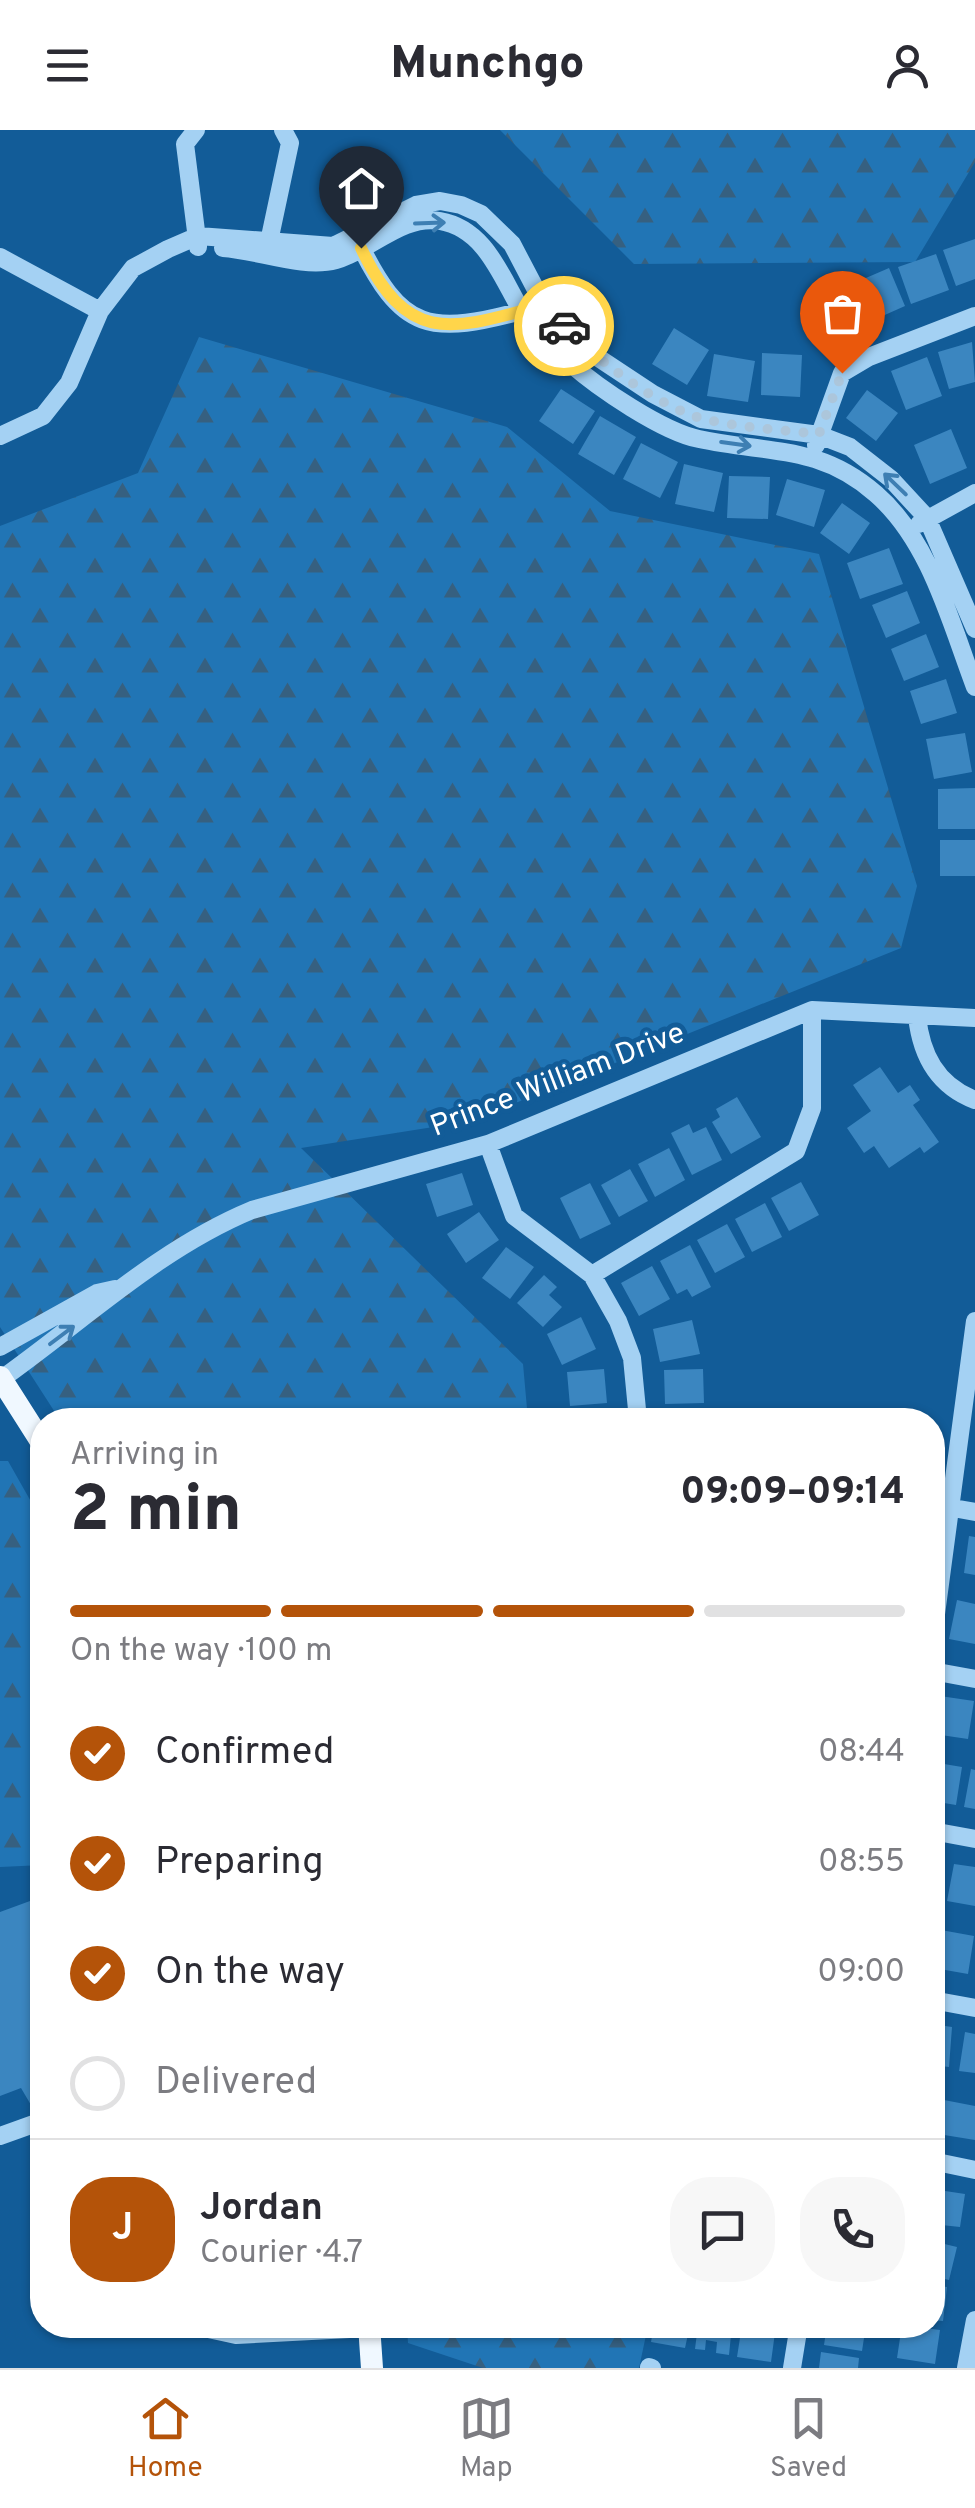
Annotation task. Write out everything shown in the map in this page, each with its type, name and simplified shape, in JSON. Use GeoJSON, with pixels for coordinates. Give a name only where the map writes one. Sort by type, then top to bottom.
{"type":"FeatureCollection","features":[{"type":"Feature","properties":{"kind":"main road"},"geometry":{"type":"LineString","coordinates":[[0,1379],[30,1425]]}},
{"type":"Feature","properties":{"kind":"main road"},"geometry":{"type":"LineString","coordinates":[[370,2338],[372,2368]]}},
{"type":"Feature","properties":{"kind":"street"},"geometry":{"type":"LineString","coordinates":[[196,130],[185,144],[198,241]]}},
{"type":"Feature","properties":{"kind":"street"},"geometry":{"type":"LineString","coordinates":[[268,246],[290,143],[283,130]]}},
{"type":"Feature","properties":{"kind":"street"},"geometry":{"type":"LineString","coordinates":[[358,243],[416,205],[440,201],[481,214],[512,244],[544,305],[586,349],[618,372],[701,419],[819,434],[850,447],[891,479],[927,518],[969,594],[975,629]]}},
{"type":"Feature","properties":{"kind":"street"},"geometry":{"type":"LineString","coordinates":[[0,436],[43,416],[69,383],[100,311],[133,268],[168,249],[198,241],[319,247],[358,243],[428,220],[443,221],[469,236],[498,264],[522,311],[574,366],[606,388],[695,439],[814,455],[839,465],[877,494],[910,530],[975,687]]}},
{"type":"Feature","properties":{"kind":"street"},"geometry":{"type":"LineString","coordinates":[[358,243],[386,296],[409,314],[443,325],[483,322],[544,305]]}},
{"type":"Feature","properties":{"kind":"street"},"geometry":{"type":"LineString","coordinates":[[0,256],[100,311]]}},
{"type":"Feature","properties":{"kind":"street"},"geometry":{"type":"LineString","coordinates":[[814,455],[842,373],[869,357],[975,316]]}},
{"type":"Feature","properties":{"kind":"street"},"geometry":{"type":"LineString","coordinates":[[606,388],[618,372]]}},
{"type":"Feature","properties":{"kind":"street"},"geometry":{"type":"LineString","coordinates":[[695,439],[701,419]]}},
{"type":"Feature","properties":{"kind":"street"},"geometry":{"type":"LineString","coordinates":[[910,530],[975,492]]}},
{"type":"Feature","properties":{"kind":"street"},"geometry":{"type":"LineString","coordinates":[[944,606],[969,594]]}},
{"type":"Feature","properties":{"kind":"street"},"geometry":{"type":"LineString","coordinates":[[592,1275],[796,1152],[812,1108],[812,1010]]}},
{"type":"Feature","properties":{"kind":"street","name":"Prince William Drive"},"geometry":{"type":"LineString","coordinates":[[0,1379],[121,1288],[221,1223],[252,1210],[488,1144],[812,1010],[975,1018]]}},
{"type":"Feature","properties":{"kind":"street"},"geometry":{"type":"LineString","coordinates":[[917,1016],[927,1061],[953,1088],[975,1100]]}},
{"type":"Feature","properties":{"kind":"street"},"geometry":{"type":"LineString","coordinates":[[488,1144],[514,1216],[592,1275],[618,1321],[632,1358],[637,1408]]}},
{"type":"Feature","properties":{"kind":"street","name":"Prince William Drive"},"geometry":{"type":"LineString","coordinates":[[0,1347],[98,1293],[121,1288]]}},
{"type":"Feature","properties":{"kind":"street"},"geometry":{"type":"LineString","coordinates":[[945,1564],[969,1429],[975,1322]]}},
{"type":"Feature","properties":{"kind":"street"},"geometry":{"type":"LineString","coordinates":[[954,1508],[975,1512]]}},
{"type":"Feature","properties":{"kind":"street"},"geometry":{"type":"LineString","coordinates":[[945,1673],[975,1679]]}},
{"type":"Feature","properties":{"kind":"street"},"geometry":{"type":"LineString","coordinates":[[945,1833],[975,1838]]}},
{"type":"Feature","properties":{"kind":"street"},"geometry":{"type":"LineString","coordinates":[[945,2002],[975,2008]]}},
{"type":"Feature","properties":{"kind":"street"},"geometry":{"type":"LineString","coordinates":[[0,2136],[30,2126]]}},
{"type":"Feature","properties":{"kind":"street"},"geometry":{"type":"LineString","coordinates":[[945,2164],[975,2170]]}},
{"type":"Feature","properties":{"kind":"street"},"geometry":{"type":"LineString","coordinates":[[966,2368],[975,2320]]}},
{"type":"Feature","properties":{"kind":"street"},"geometry":{"type":"LineString","coordinates":[[792,2368],[797,2338]]}},
{"type":"Feature","properties":{"kind":"green space"},"geometry":{"type":"Polygon","coordinates":[[[500,130],[975,130],[975,162],[915,262],[634,264],[500,130]]]}},
{"type":"Feature","properties":{"kind":"green space"},"geometry":{"type":"Polygon","coordinates":[[[199,337],[507,427],[610,511],[819,554],[917,886],[901,948],[471,1121],[301,1148],[523,1364],[527,1408],[52,1408],[0,1327],[0,526],[138,473],[199,337]]]}},
{"type":"Feature","properties":{"kind":"green space"},"geometry":{"type":"Polygon","coordinates":[[[0,1461],[8,1461],[30,1500],[30,1866],[0,1867],[0,1461]]]}},
{"type":"Feature","properties":{"kind":"green space"},"geometry":{"type":"Polygon","coordinates":[[[408,2338],[645,2338],[639,2368],[483,2368],[408,2343],[408,2338]]]}},
{"type":"Feature","properties":{"kind":"building"},"geometry":{"type":"Polygon","coordinates":[[[975,239],[975,279],[956,286],[943,250],[975,239]]]}},
{"type":"Feature","properties":{"kind":"building"},"geometry":{"type":"Polygon","coordinates":[[[936,254],[949,290],[911,304],[898,267],[936,254]]]}},
{"type":"Feature","properties":{"kind":"building"},"geometry":{"type":"Polygon","coordinates":[[[889,268],[905,306],[869,322],[852,284],[889,268]]]}},
{"type":"Feature","properties":{"kind":"building"},"geometry":{"type":"Polygon","coordinates":[[[834,292],[856,323],[827,344],[805,313],[834,292]]]}},
{"type":"Feature","properties":{"kind":"building"},"geometry":{"type":"Polygon","coordinates":[[[674,328],[709,350],[687,385],[652,364],[674,328]]]}},
{"type":"Feature","properties":{"kind":"building"},"geometry":{"type":"Polygon","coordinates":[[[972,342],[975,382],[949,389],[938,352],[972,342]]]}},
{"type":"Feature","properties":{"kind":"building"},"geometry":{"type":"Polygon","coordinates":[[[762,353],[802,355],[800,397],[761,395],[762,353]]]}},
{"type":"Feature","properties":{"kind":"building"},"geometry":{"type":"Polygon","coordinates":[[[714,354],[755,361],[748,402],[707,396],[714,354]]]}},
{"type":"Feature","properties":{"kind":"building"},"geometry":{"type":"Polygon","coordinates":[[[927,357],[942,396],[906,410],[891,371],[927,357]]]}},
{"type":"Feature","properties":{"kind":"building"},"geometry":{"type":"Polygon","coordinates":[[[561,389],[595,411],[573,444],[539,421],[561,389]]]}},
{"type":"Feature","properties":{"kind":"building"},"geometry":{"type":"Polygon","coordinates":[[[867,390],[898,413],[876,441],[846,418],[867,390]]]}},
{"type":"Feature","properties":{"kind":"building"},"geometry":{"type":"Polygon","coordinates":[[[600,416],[636,437],[614,475],[578,454],[600,416]]]}},
{"type":"Feature","properties":{"kind":"building"},"geometry":{"type":"Polygon","coordinates":[[[951,429],[967,468],[930,484],[914,445],[951,429]]]}},
{"type":"Feature","properties":{"kind":"building"},"geometry":{"type":"Polygon","coordinates":[[[641,443],[678,462],[660,498],[623,479],[641,443]]]}},
{"type":"Feature","properties":{"kind":"building"},"geometry":{"type":"Polygon","coordinates":[[[684,464],[723,473],[714,512],[675,504],[684,464]]]}},
{"type":"Feature","properties":{"kind":"building"},"geometry":{"type":"Polygon","coordinates":[[[729,476],[770,477],[768,519],[727,518],[729,476]]]}},
{"type":"Feature","properties":{"kind":"building"},"geometry":{"type":"Polygon","coordinates":[[[787,479],[825,490],[814,527],[776,515],[787,479]]]}},
{"type":"Feature","properties":{"kind":"building"},"geometry":{"type":"Polygon","coordinates":[[[842,503],[870,523],[849,554],[820,533],[842,503]]]}},
{"type":"Feature","properties":{"kind":"building"},"geometry":{"type":"Polygon","coordinates":[[[889,548],[903,584],[860,599],[847,563],[889,548]]]}},
{"type":"Feature","properties":{"kind":"building"},"geometry":{"type":"Polygon","coordinates":[[[907,591],[920,623],[886,638],[872,605],[907,591]]]}},
{"type":"Feature","properties":{"kind":"building"},"geometry":{"type":"Polygon","coordinates":[[[926,634],[939,667],[904,681],[891,649],[926,634]]]}},
{"type":"Feature","properties":{"kind":"building"},"geometry":{"type":"Polygon","coordinates":[[[946,679],[957,713],[921,724],[910,691],[946,679]]]}},
{"type":"Feature","properties":{"kind":"building"},"geometry":{"type":"Polygon","coordinates":[[[965,733],[972,772],[934,779],[926,739],[965,733]]]}},
{"type":"Feature","properties":{"kind":"building"},"geometry":{"type":"Polygon","coordinates":[[[975,788],[975,829],[938,829],[938,789],[975,788]]]}},
{"type":"Feature","properties":{"kind":"building"},"geometry":{"type":"Polygon","coordinates":[[[940,840],[975,840],[975,876],[940,876],[940,840]]]}},
{"type":"Feature","properties":{"kind":"building"},"geometry":{"type":"Polygon","coordinates":[[[880,1067],[898,1093],[910,1085],[920,1100],[913,1105],[939,1142],[924,1153],[920,1147],[889,1168],[874,1146],[864,1153],[847,1128],[871,1111],[853,1085],[880,1067]]]}},
{"type":"Feature","properties":{"kind":"building"},"geometry":{"type":"Polygon","coordinates":[[[737,1097],[761,1137],[731,1154],[712,1122],[720,1117],[716,1109],[737,1097]]]}},
{"type":"Feature","properties":{"kind":"building"},"geometry":{"type":"Polygon","coordinates":[[[689,1124],[693,1133],[706,1127],[722,1160],[692,1175],[671,1133],[689,1124]]]}},
{"type":"Feature","properties":{"kind":"building"},"geometry":{"type":"Polygon","coordinates":[[[669,1148],[685,1180],[655,1197],[638,1164],[669,1148]]]}},
{"type":"Feature","properties":{"kind":"building"},"geometry":{"type":"Polygon","coordinates":[[[630,1169],[648,1201],[619,1217],[601,1185],[630,1169]]]}},
{"type":"Feature","properties":{"kind":"building"},"geometry":{"type":"Polygon","coordinates":[[[462,1173],[473,1205],[437,1217],[426,1184],[462,1173]]]}},
{"type":"Feature","properties":{"kind":"building"},"geometry":{"type":"Polygon","coordinates":[[[801,1182],[819,1215],[789,1231],[771,1198],[801,1182]]]}},
{"type":"Feature","properties":{"kind":"building"},"geometry":{"type":"Polygon","coordinates":[[[590,1183],[611,1224],[580,1239],[560,1198],[590,1183]]]}},
{"type":"Feature","properties":{"kind":"building"},"geometry":{"type":"Polygon","coordinates":[[[765,1203],[782,1237],[752,1252],[735,1219],[765,1203]]]}},
{"type":"Feature","properties":{"kind":"building"},"geometry":{"type":"Polygon","coordinates":[[[479,1212],[499,1240],[466,1263],[447,1234],[479,1212]]]}},
{"type":"Feature","properties":{"kind":"building"},"geometry":{"type":"Polygon","coordinates":[[[727,1224],[745,1257],[715,1273],[697,1240],[727,1224]]]}},
{"type":"Feature","properties":{"kind":"building"},"geometry":{"type":"Polygon","coordinates":[[[690,1245],[711,1287],[692,1297],[687,1289],[677,1294],[660,1261],[690,1245]]]}},
{"type":"Feature","properties":{"kind":"building"},"geometry":{"type":"Polygon","coordinates":[[[506,1247],[534,1267],[510,1299],[482,1278],[506,1247]]]}},
{"type":"Feature","properties":{"kind":"building"},"geometry":{"type":"Polygon","coordinates":[[[652,1266],[670,1299],[639,1316],[621,1283],[652,1266]]]}},
{"type":"Feature","properties":{"kind":"building"},"geometry":{"type":"Polygon","coordinates":[[[544,1275],[557,1287],[549,1295],[562,1307],[543,1327],[517,1303],[544,1275]]]}},
{"type":"Feature","properties":{"kind":"building"},"geometry":{"type":"Polygon","coordinates":[[[581,1317],[596,1349],[562,1365],[547,1334],[581,1317]]]}},
{"type":"Feature","properties":{"kind":"building"},"geometry":{"type":"Polygon","coordinates":[[[692,1320],[700,1354],[660,1362],[653,1329],[692,1320]]]}},
{"type":"Feature","properties":{"kind":"building"},"geometry":{"type":"Polygon","coordinates":[[[604,1369],[607,1403],[570,1406],[567,1372],[604,1369]]]}},
{"type":"Feature","properties":{"kind":"building"},"geometry":{"type":"Polygon","coordinates":[[[703,1369],[704,1403],[665,1404],[664,1370],[703,1369]]]}},
{"type":"Feature","properties":{"kind":"building"},"geometry":{"type":"Polygon","coordinates":[[[969,1536],[975,1537],[975,1575],[964,1573],[969,1536]]]}},
{"type":"Feature","properties":{"kind":"building"},"geometry":{"type":"Polygon","coordinates":[[[957,1600],[975,1604],[975,1644],[949,1639],[957,1600]]]}},
{"type":"Feature","properties":{"kind":"building"},"geometry":{"type":"Polygon","coordinates":[[[945,1697],[974,1701],[968,1739],[945,1736],[945,1697]]]}},
{"type":"Feature","properties":{"kind":"building"},"geometry":{"type":"Polygon","coordinates":[[[945,1764],[962,1767],[956,1805],[945,1803],[945,1764]]]}},
{"type":"Feature","properties":{"kind":"building"},"geometry":{"type":"Polygon","coordinates":[[[971,1769],[975,1770],[975,1809],[964,1807],[971,1769]]]}},
{"type":"Feature","properties":{"kind":"building"},"geometry":{"type":"Polygon","coordinates":[[[954,1864],[975,1867],[975,1906],[947,1901],[954,1864]]]}},
{"type":"Feature","properties":{"kind":"building"},"geometry":{"type":"Polygon","coordinates":[[[30,1901],[30,2103],[21,2088],[0,2096],[0,1912],[30,1901]]]}},
{"type":"Feature","properties":{"kind":"building"},"geometry":{"type":"Polygon","coordinates":[[[945,1931],[974,1936],[968,1974],[945,1970],[945,1931]]]}},
{"type":"Feature","properties":{"kind":"building"},"geometry":{"type":"Polygon","coordinates":[[[945,2026],[952,2027],[949,2067],[945,2067],[945,2026]]]}},
{"type":"Feature","properties":{"kind":"building"},"geometry":{"type":"Polygon","coordinates":[[[965,2032],[975,2034],[975,2073],[959,2071],[965,2032]]]}},
{"type":"Feature","properties":{"kind":"building"},"geometry":{"type":"Polygon","coordinates":[[[945,2100],[975,2106],[975,2140],[945,2135],[945,2100]]]}},
{"type":"Feature","properties":{"kind":"building"},"geometry":{"type":"Polygon","coordinates":[[[945,2191],[965,2194],[960,2227],[945,2225],[945,2191]]]}},
{"type":"Feature","properties":{"kind":"building"},"geometry":{"type":"Polygon","coordinates":[[[945,2244],[957,2247],[949,2280],[945,2279],[945,2244]]]}},
{"type":"Feature","properties":{"kind":"building"},"geometry":{"type":"Polygon","coordinates":[[[652,2338],[687,2338],[685,2348],[651,2342],[652,2338]]]}},
{"type":"Feature","properties":{"kind":"building"},"geometry":{"type":"Polygon","coordinates":[[[696,2338],[731,2338],[729,2355],[716,2353],[717,2342],[706,2340],[705,2350],[695,2349],[696,2338]]]}},
{"type":"Feature","properties":{"kind":"building"},"geometry":{"type":"Polygon","coordinates":[[[740,2338],[774,2338],[771,2362],[737,2357],[740,2338]]]}},
{"type":"Feature","properties":{"kind":"building"},"geometry":{"type":"Polygon","coordinates":[[[825,2338],[864,2338],[862,2351],[824,2345],[825,2338]]]}},
{"type":"Feature","properties":{"kind":"building"},"geometry":{"type":"Polygon","coordinates":[[[900,2338],[939,2338],[935,2364],[897,2358],[900,2338]]]}},
{"type":"Feature","properties":{"kind":"building"},"geometry":{"type":"Polygon","coordinates":[[[821,2352],[859,2358],[858,2368],[819,2368],[821,2352]]]}},
{"type":"Feature","properties":{"kind":"way so far"},"geometry":{"type":"LineString","coordinates":[[564,326],[586,349],[653,394],[701,419],[819,434],[842,373]]}},
{"type":"Feature","properties":{"kind":"route"},"geometry":{"type":"LineString","coordinates":[[361,248],[386,296],[409,314],[443,325],[483,322],[544,305],[564,326]]}}]}
